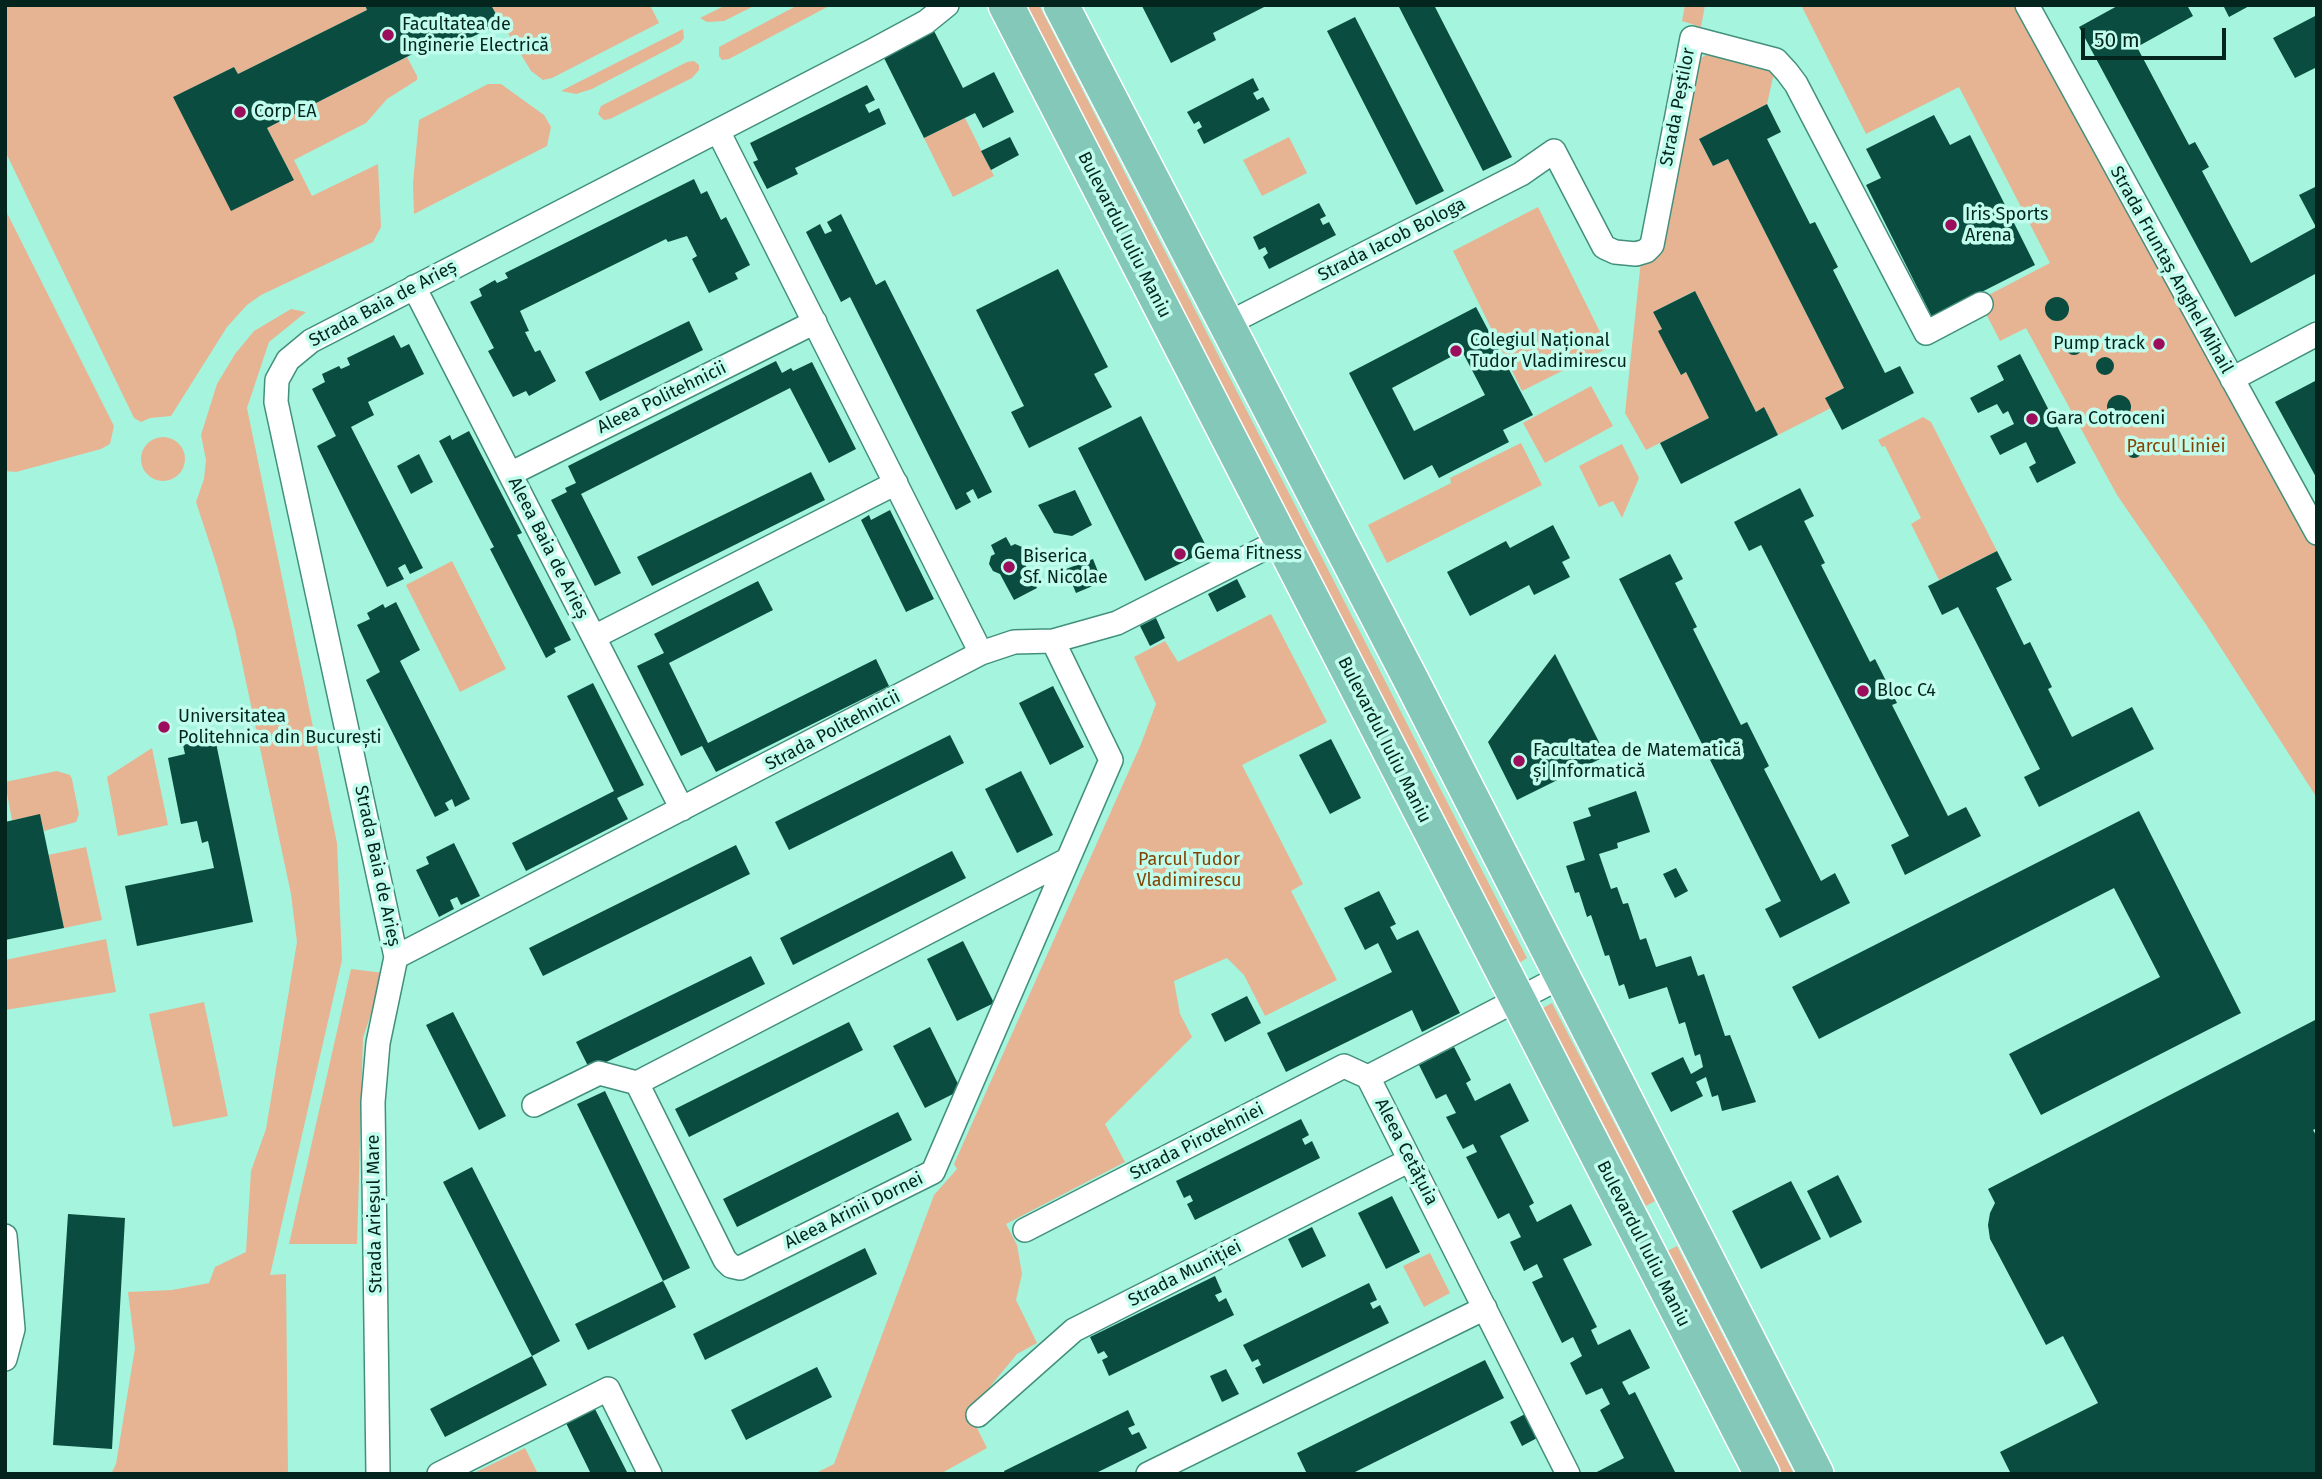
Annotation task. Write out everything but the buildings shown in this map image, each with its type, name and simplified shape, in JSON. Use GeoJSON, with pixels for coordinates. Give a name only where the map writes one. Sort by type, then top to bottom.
{"type":"FeatureCollection","features":[{"type":"Feature","properties":{"kind":"main road","name":"Bulevardul Iuliu Maniu"},"geometry":{"type":"LineString","coordinates":[[1006,5],[1762,1474]]}},
{"type":"Feature","properties":{"kind":"main road"},"geometry":{"type":"LineString","coordinates":[[1061,5],[1816,1474]]}},
{"type":"Feature","properties":{"kind":"street","name":"Strada Baia de Arieș"},"geometry":{"type":"LineString","coordinates":[[397,957],[275,402],[277,380],[288,360],[311,341],[926,22],[947,5]]}},
{"type":"Feature","properties":{"kind":"street","name":"Strada Fruntaș Anghel Mihail"},"geometry":{"type":"LineString","coordinates":[[2027,5],[2317,533]]}},
{"type":"Feature","properties":{"kind":"street","name":"Strada Peștilor"},"geometry":{"type":"LineString","coordinates":[[1554,151],[1604,247],[1615,252],[1636,254],[1646,251],[1652,245],[1692,38],[1776,60],[1796,84],[1926,333],[1981,304]]}},
{"type":"Feature","properties":{"kind":"street"},"geometry":{"type":"LineString","coordinates":[[718,131],[981,653]]}},
{"type":"Feature","properties":{"kind":"street","name":"Strada Iacob Bologa"},"geometry":{"type":"LineString","coordinates":[[1227,324],[1521,174],[1554,151]]}},
{"type":"Feature","properties":{"kind":"street","name":"Aleea Baia de Arieș"},"geometry":{"type":"LineString","coordinates":[[414,287],[682,809]]}},
{"type":"Feature","properties":{"kind":"street","name":"Aleea Politehnicii"},"geometry":{"type":"LineString","coordinates":[[510,474],[814,322]]}},
{"type":"Feature","properties":{"kind":"street"},"geometry":{"type":"LineString","coordinates":[[2232,379],[2317,334]]}},
{"type":"Feature","properties":{"kind":"street"},"geometry":{"type":"LineString","coordinates":[[594,637],[896,483]]}},
{"type":"Feature","properties":{"kind":"street","name":"Strada Politehnicii"},"geometry":{"type":"LineString","coordinates":[[397,957],[981,653],[1014,642],[1053,641],[1116,623],[1281,540]]}},
{"type":"Feature","properties":{"kind":"street","name":"Aleea Arinii Dornei"},"geometry":{"type":"LineString","coordinates":[[637,1083],[725,1260],[731,1266],[740,1268],[933,1172],[1111,760],[1053,641]]}},
{"type":"Feature","properties":{"kind":"street"},"geometry":{"type":"LineString","coordinates":[[534,1105],[599,1073],[637,1083],[1067,860]]}},
{"type":"Feature","properties":{"kind":"street","name":"Strada Arieșul Mare"},"geometry":{"type":"LineString","coordinates":[[379,1474],[373,1102],[378,1043],[397,957]]}},
{"type":"Feature","properties":{"kind":"street","name":"Aleea Cetățuia"},"geometry":{"type":"LineString","coordinates":[[1561,977],[1368,1077],[1568,1474]]}},
{"type":"Feature","properties":{"kind":"street","name":"Strada Pirotehniei"},"geometry":{"type":"LineString","coordinates":[[1026,1230],[1344,1066],[1368,1077]]}},
{"type":"Feature","properties":{"kind":"street","name":"Strada Muniției"},"geometry":{"type":"LineString","coordinates":[[978,1415],[1074,1330],[1410,1160]]}},
{"type":"Feature","properties":{"kind":"street"},"geometry":{"type":"LineString","coordinates":[[5,1237],[13,1329],[5,1359]]}},
{"type":"Feature","properties":{"kind":"street"},"geometry":{"type":"LineString","coordinates":[[1148,1474],[1485,1308]]}},
{"type":"Feature","properties":{"kind":"street"},"geometry":{"type":"LineString","coordinates":[[439,1474],[607,1389],[650,1474]]}},
{"type":"Feature","properties":{"kind":"green space"},"geometry":{"type":"Polygon","coordinates":[[[5,5],[365,5],[367,10],[238,74],[234,67],[174,97],[294,180],[267,128],[407,57],[417,76],[417,80],[387,99],[366,123],[294,160],[312,196],[378,164],[381,227],[373,242],[261,295],[247,305],[227,327],[171,416],[150,418],[141,422],[134,418],[5,151],[5,5]]]}},
{"type":"Feature","properties":{"kind":"green space"},"geometry":{"type":"Polygon","coordinates":[[[491,5],[650,5],[659,23],[552,78],[543,80],[531,71],[491,5]]]}},
{"type":"Feature","properties":{"kind":"green space"},"geometry":{"type":"Polygon","coordinates":[[[726,5],[756,5],[724,21],[707,22],[700,18],[726,5]]]}},
{"type":"Feature","properties":{"kind":"green space"},"geometry":{"type":"Polygon","coordinates":[[[798,5],[831,5],[729,59],[722,60],[719,56],[719,47],[798,5]]]}},
{"type":"Feature","properties":{"kind":"green space"},"geometry":{"type":"Polygon","coordinates":[[[1026,5],[1039,5],[1527,958],[1519,963],[1026,5]]]}},
{"type":"Feature","properties":{"kind":"green space"},"geometry":{"type":"Polygon","coordinates":[[[1685,5],[1705,5],[1701,27],[1682,21],[1685,5]]]}},
{"type":"Feature","properties":{"kind":"green space","name":"Parcul Liniei"},"geometry":{"type":"Polygon","coordinates":[[[1801,5],[2019,5],[2034,37],[2317,550],[2317,798],[2205,623],[2117,495],[2026,328],[2000,341],[1981,304],[1979,300],[2050,263],[1959,87],[1866,134],[1801,5]]]}},
{"type":"Feature","properties":{"kind":"green space"},"geometry":{"type":"Polygon","coordinates":[[[683,29],[684,38],[680,43],[592,89],[576,94],[561,91],[683,29]]]}},
{"type":"Feature","properties":{"kind":"green space"},"geometry":{"type":"Polygon","coordinates":[[[1713,51],[1774,73],[1767,104],[1699,139],[1713,166],[1728,159],[1844,388],[1826,397],[1831,408],[1778,435],[1764,408],[1756,412],[1694,291],[1653,312],[1680,374],[1686,372],[1709,418],[1646,450],[1625,413],[1641,260],[1690,64],[1713,51]]]}},
{"type":"Feature","properties":{"kind":"green space"},"geometry":{"type":"Polygon","coordinates":[[[694,61],[699,65],[699,70],[692,78],[610,119],[604,120],[598,114],[601,106],[687,62],[694,61]]]}},
{"type":"Feature","properties":{"kind":"green space"},"geometry":{"type":"Polygon","coordinates":[[[488,84],[501,84],[544,115],[551,127],[547,146],[414,214],[413,183],[419,120],[488,84]]]}},
{"type":"Feature","properties":{"kind":"green space"},"geometry":{"type":"Polygon","coordinates":[[[965,118],[994,176],[953,197],[924,138],[965,118]]]}},
{"type":"Feature","properties":{"kind":"green space"},"geometry":{"type":"Polygon","coordinates":[[[1289,137],[1307,173],[1262,196],[1243,160],[1289,137]]]}},
{"type":"Feature","properties":{"kind":"green space"},"geometry":{"type":"Polygon","coordinates":[[[1538,207],[1608,348],[1522,391],[1453,251],[1538,207]]]}},
{"type":"Feature","properties":{"kind":"green space"},"geometry":{"type":"Polygon","coordinates":[[[5,209],[114,426],[110,444],[101,449],[16,472],[5,471],[5,209]]]}},
{"type":"Feature","properties":{"kind":"green space"},"geometry":{"type":"Polygon","coordinates":[[[291,309],[306,312],[269,342],[247,408],[337,843],[342,960],[270,1275],[286,1274],[288,1474],[111,1474],[116,1464],[135,1348],[128,1292],[172,1290],[209,1283],[215,1267],[246,1252],[251,1171],[266,1129],[297,942],[291,894],[235,630],[196,502],[204,479],[206,460],[201,435],[217,384],[235,354],[254,331],[291,309]]]}},
{"type":"Feature","properties":{"kind":"green space"},"geometry":{"type":"Polygon","coordinates":[[[1591,386],[1613,426],[1545,463],[1523,423],[1591,386]]]}},
{"type":"Feature","properties":{"kind":"green space"},"geometry":{"type":"Polygon","coordinates":[[[1923,417],[1931,422],[1997,551],[1939,580],[1911,524],[1921,518],[1885,446],[1882,447],[1878,440],[1923,417]]]}},
{"type":"Feature","properties":{"kind":"green space"},"geometry":{"type":"Polygon","coordinates":[[[163,437],[172,438],[179,443],[184,450],[184,468],[179,475],[172,480],[163,481],[154,480],[147,475],[142,468],[141,459],[142,450],[147,443],[154,438],[163,437]]]}},
{"type":"Feature","properties":{"kind":"green space"},"geometry":{"type":"Polygon","coordinates":[[[1521,443],[1542,485],[1387,563],[1368,525],[1451,483],[1450,478],[1521,443]]]}},
{"type":"Feature","properties":{"kind":"green space"},"geometry":{"type":"Polygon","coordinates":[[[1622,444],[1639,478],[1622,518],[1613,501],[1599,507],[1579,466],[1622,444]]]}},
{"type":"Feature","properties":{"kind":"green space"},"geometry":{"type":"Polygon","coordinates":[[[452,561],[506,669],[460,692],[406,585],[452,561]]]}},
{"type":"Feature","properties":{"kind":"green space","name":"Parcul Tudor Vladimirescu"},"geometry":{"type":"Polygon","coordinates":[[[1271,614],[1327,722],[1242,765],[1303,884],[1291,891],[1337,980],[1265,1016],[1244,975],[1227,958],[1174,981],[1180,1014],[1192,1037],[1105,1124],[1125,1162],[1006,1224],[1017,1245],[1022,1274],[1016,1300],[1037,1343],[1017,1354],[969,1412],[987,1448],[940,1474],[814,1474],[834,1464],[934,1195],[957,1169],[954,1164],[1141,744],[1156,704],[1134,657],[1165,641],[1178,662],[1271,614]]]}},
{"type":"Feature","properties":{"kind":"green space"},"geometry":{"type":"Polygon","coordinates":[[[152,748],[168,825],[118,836],[107,777],[152,748]]]}},
{"type":"Feature","properties":{"kind":"green space"},"geometry":{"type":"Polygon","coordinates":[[[57,771],[70,775],[72,779],[79,814],[76,822],[44,831],[40,815],[12,820],[5,782],[57,771]]]}},
{"type":"Feature","properties":{"kind":"green space"},"geometry":{"type":"Polygon","coordinates":[[[86,847],[102,920],[64,928],[48,855],[86,847]]]}},
{"type":"Feature","properties":{"kind":"green space"},"geometry":{"type":"Polygon","coordinates":[[[106,939],[116,992],[5,1010],[5,960],[106,939]]]}},
{"type":"Feature","properties":{"kind":"green space"},"geometry":{"type":"Polygon","coordinates":[[[351,969],[384,973],[363,1038],[357,1244],[289,1244],[351,969]]]}},
{"type":"Feature","properties":{"kind":"green space"},"geometry":{"type":"Polygon","coordinates":[[[204,1002],[228,1116],[173,1127],[149,1014],[204,1002]]]}},
{"type":"Feature","properties":{"kind":"green space"},"geometry":{"type":"Polygon","coordinates":[[[1552,1003],[1655,1201],[1646,1206],[1543,1008],[1552,1003]]]}},
{"type":"Feature","properties":{"kind":"green space"},"geometry":{"type":"Polygon","coordinates":[[[1677,1246],[1794,1474],[1782,1474],[1667,1251],[1677,1246]]]}},
{"type":"Feature","properties":{"kind":"green space"},"geometry":{"type":"Polygon","coordinates":[[[1430,1253],[1450,1293],[1424,1307],[1403,1266],[1430,1253]]]}},
{"type":"Feature","properties":{"kind":"green space"},"geometry":{"type":"Polygon","coordinates":[[[525,1448],[538,1474],[477,1474],[476,1472],[525,1448]]]}},
{"type":"Feature","properties":{"kind":"place","name":"Facultatea de Inginerie Electrică"},"geometry":{"type":"Point","coordinates":[388,35]}},
{"type":"Feature","properties":{"kind":"place","name":"Corp EA"},"geometry":{"type":"Point","coordinates":[240,112]}},
{"type":"Feature","properties":{"kind":"place","name":"Iris Sports Arena"},"geometry":{"type":"Point","coordinates":[1951,225]}},
{"type":"Feature","properties":{"kind":"place","name":"Pump track"},"geometry":{"type":"Point","coordinates":[2159,344]}},
{"type":"Feature","properties":{"kind":"place","name":"Colegiul Național Tudor Vladimirescu"},"geometry":{"type":"Point","coordinates":[1456,351]}},
{"type":"Feature","properties":{"kind":"place","name":"Gara Cotroceni"},"geometry":{"type":"Point","coordinates":[2032,419]}},
{"type":"Feature","properties":{"kind":"place","name":"Gema Fitness"},"geometry":{"type":"Point","coordinates":[1180,554]}},
{"type":"Feature","properties":{"kind":"place","name":"Biserica Sf. Nicolae"},"geometry":{"type":"Point","coordinates":[1009,567]}},
{"type":"Feature","properties":{"kind":"place","name":"Bloc C4"},"geometry":{"type":"Point","coordinates":[1863,691]}},
{"type":"Feature","properties":{"kind":"place","name":"Universitatea Politehnica din București"},"geometry":{"type":"Point","coordinates":[164,727]}},
{"type":"Feature","properties":{"kind":"place","name":"Facultatea de Matematică și Informatică"},"geometry":{"type":"Point","coordinates":[1519,761]}}]}
